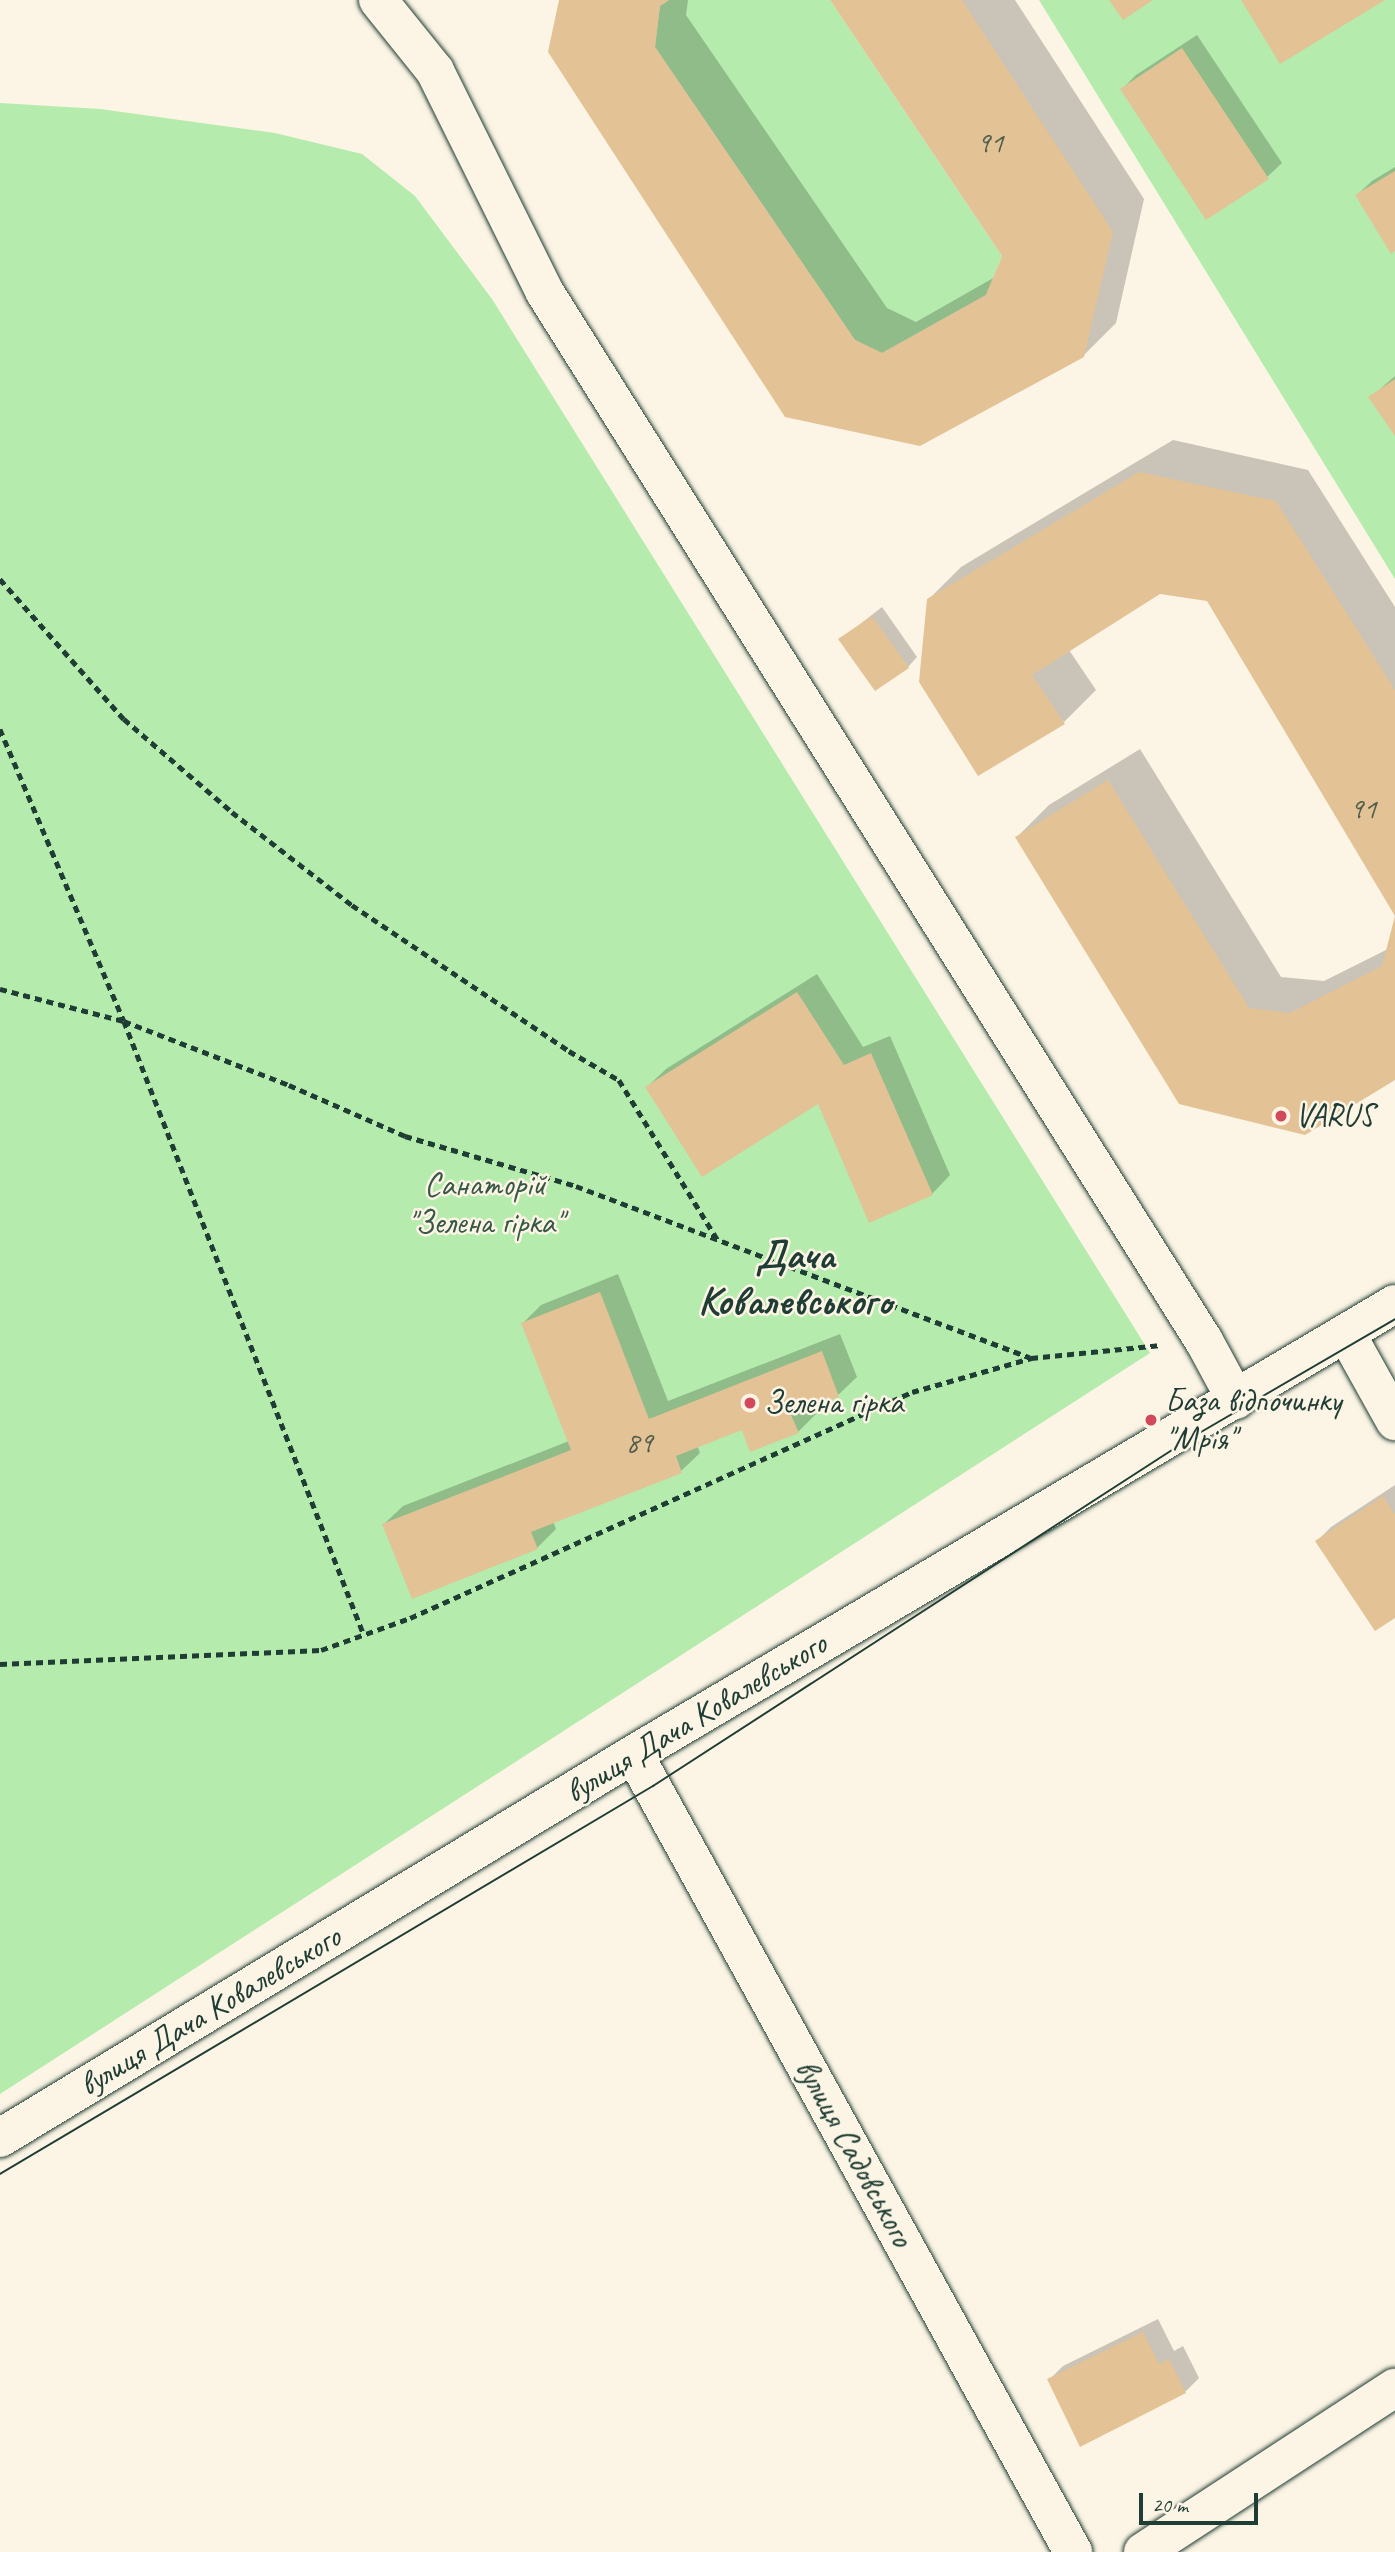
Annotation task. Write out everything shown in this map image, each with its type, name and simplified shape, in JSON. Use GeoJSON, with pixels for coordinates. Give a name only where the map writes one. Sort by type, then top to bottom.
{"type":"FeatureCollection","features":[{"type":"Feature","properties":{"kind":"street"},"geometry":{"type":"LineString","coordinates":[[377,0],[435,71],[544,291],[1204,1341],[1236,1400]]}},
{"type":"Feature","properties":{"kind":"street","name":"вулиця Дача Ковалевського"},"geometry":{"type":"LineString","coordinates":[[0,2137],[634,1754],[1395,1304]]}},
{"type":"Feature","properties":{"kind":"street"},"geometry":{"type":"LineString","coordinates":[[1346,1333],[1395,1421]]}},
{"type":"Feature","properties":{"kind":"street","name":"вулиця Садовського"},"geometry":{"type":"LineString","coordinates":[[634,1754],[1073,2552]]}},
{"type":"Feature","properties":{"kind":"street"},"geometry":{"type":"LineString","coordinates":[[1143,2552],[1395,2388]]}},
{"type":"Feature","properties":{"kind":"path"},"geometry":{"type":"LineString","coordinates":[[0,579],[124,719],[232,812],[352,905],[569,1051],[619,1080],[718,1240]]}},
{"type":"Feature","properties":{"kind":"path"},"geometry":{"type":"LineString","coordinates":[[0,729],[124,1021],[364,1634]]}},
{"type":"Feature","properties":{"kind":"path"},"geometry":{"type":"LineString","coordinates":[[0,989],[124,1021],[289,1084],[405,1136],[576,1186],[1031,1358]]}},
{"type":"Feature","properties":{"kind":"path"},"geometry":{"type":"LineString","coordinates":[[0,1664],[321,1650],[410,1618],[912,1392],[1031,1358],[1204,1341]]}},
{"type":"Feature","properties":{"kind":"green space"},"geometry":{"type":"Polygon","coordinates":[[[669,0],[830,0],[1002,256],[986,295],[882,353],[855,340],[655,47],[660,6],[669,0]]]}},
{"type":"Feature","properties":{"kind":"green space"},"geometry":{"type":"Polygon","coordinates":[[[1039,0],[1395,0],[1395,579],[1039,0]]]}},
{"type":"Feature","properties":{"kind":"green space","name":"Санаторій \"Зелена гірка\""},"geometry":{"type":"Polygon","coordinates":[[[0,103],[100,109],[275,133],[362,154],[415,196],[492,299],[1150,1353],[0,2094],[0,103]]]}},
{"type":"Feature","properties":{"kind":"building"},"geometry":{"type":"Polygon","coordinates":[[[559,0],[669,0],[660,6],[655,47],[855,340],[882,353],[986,295],[1002,256],[830,0],[962,0],[1113,232],[1084,357],[920,446],[785,417],[548,52],[559,0]]]}},
{"type":"Feature","properties":{"kind":"building"},"geometry":{"type":"Polygon","coordinates":[[[1109,0],[1153,0],[1123,20],[1109,0]]]}},
{"type":"Feature","properties":{"kind":"building"},"geometry":{"type":"Polygon","coordinates":[[[1241,0],[1385,0],[1280,64],[1241,0]]]}},
{"type":"Feature","properties":{"kind":"building"},"geometry":{"type":"Polygon","coordinates":[[[1182,48],[1269,179],[1206,220],[1120,89],[1182,48]]]}},
{"type":"Feature","properties":{"kind":"building"},"geometry":{"type":"Polygon","coordinates":[[[1395,171],[1395,251],[1391,254],[1355,195],[1395,171]]]}},
{"type":"Feature","properties":{"kind":"building"},"geometry":{"type":"Polygon","coordinates":[[[1395,379],[1395,436],[1368,397],[1395,379]]]}},
{"type":"Feature","properties":{"kind":"building"},"geometry":{"type":"Polygon","coordinates":[[[1139,472],[1276,501],[1395,690],[1395,916],[1207,601],[1160,594],[1032,675],[1065,724],[978,776],[919,682],[927,599],[1139,472]]]}},
{"type":"Feature","properties":{"kind":"building"},"geometry":{"type":"Polygon","coordinates":[[[872,616],[909,668],[875,691],[838,639],[872,616]]]}},
{"type":"Feature","properties":{"kind":"building"},"geometry":{"type":"Polygon","coordinates":[[[1108,780],[1249,1008],[1290,1013],[1382,966],[1395,916],[1395,1080],[1305,1135],[1179,1104],[1015,837],[1108,780]]]}},
{"type":"Feature","properties":{"kind":"building"},"geometry":{"type":"Polygon","coordinates":[[[797,992],[844,1065],[871,1053],[933,1195],[869,1223],[818,1104],[702,1177],[645,1087],[797,992]]]}},
{"type":"Feature","properties":{"kind":"building"},"geometry":{"type":"Polygon","coordinates":[[[600,1292],[649,1419],[822,1351],[839,1397],[791,1415],[799,1433],[750,1452],[742,1430],[676,1456],[682,1473],[531,1532],[538,1549],[412,1599],[382,1524],[571,1450],[521,1323],[600,1292]]]}},
{"type":"Feature","properties":{"kind":"building"},"geometry":{"type":"Polygon","coordinates":[[[1383,1496],[1395,1514],[1395,1618],[1375,1631],[1315,1541],[1383,1496]]]}},
{"type":"Feature","properties":{"kind":"building"},"geometry":{"type":"Polygon","coordinates":[[[1143,2332],[1159,2364],[1169,2359],[1186,2393],[1080,2447],[1047,2379],[1143,2332]]]}},
{"type":"Feature","properties":{"kind":"tram line"},"geometry":{"type":"LineString","coordinates":[[0,2174],[653,1786],[1189,1439],[1395,1319]]}},
{"type":"Feature","properties":{"kind":"place","name":"VARUS"},"geometry":{"type":"Point","coordinates":[1281,1116]}},
{"type":"Feature","properties":{"kind":"place","name":"Зелена гірка"},"geometry":{"type":"Point","coordinates":[750,1403]}},
{"type":"Feature","properties":{"kind":"place","name":"База відпочинку \"Мрія\""},"geometry":{"type":"Point","coordinates":[1151,1420]}},
{"type":"Feature","properties":{"kind":"district","name":"Дача Ковалевського"},"geometry":{"type":"Point","coordinates":[795,1278]}}]}
